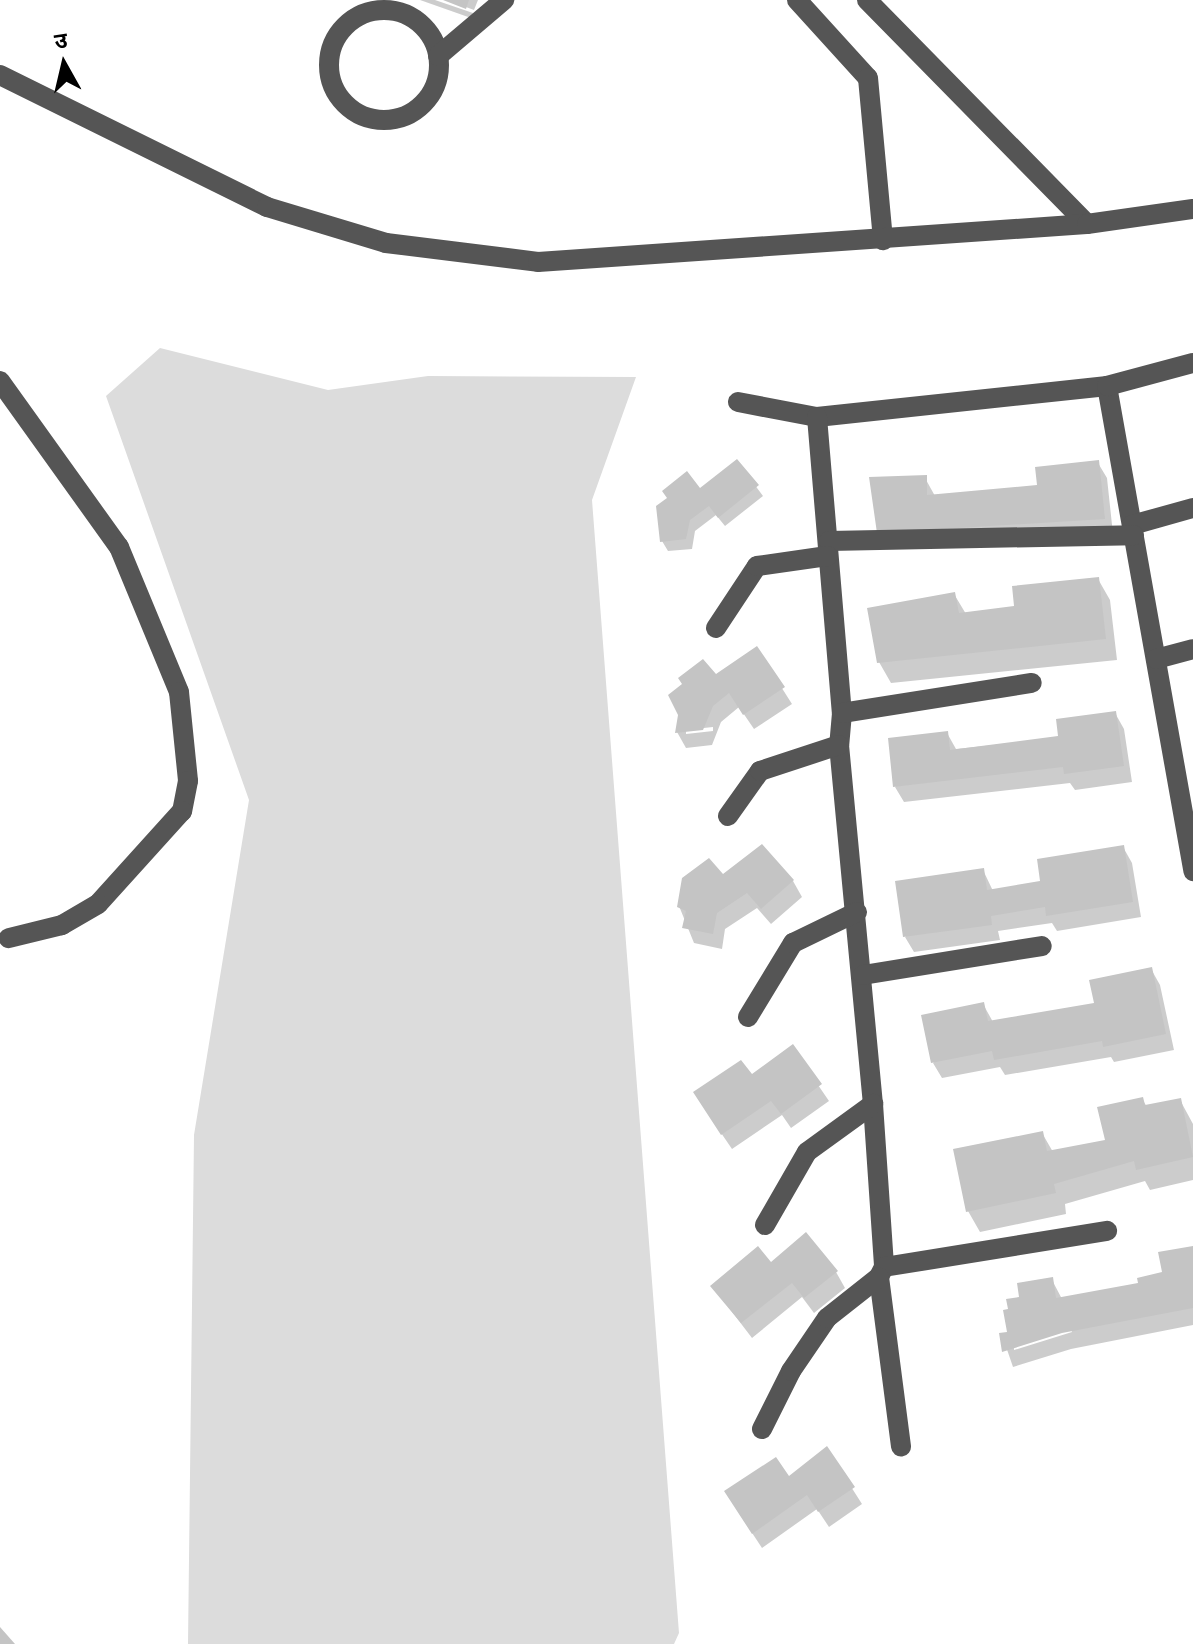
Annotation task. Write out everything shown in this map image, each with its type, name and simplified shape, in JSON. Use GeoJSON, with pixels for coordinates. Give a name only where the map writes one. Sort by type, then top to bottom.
{"type":"FeatureCollection","features":[{"type":"Feature","properties":{"kind":"street"},"geometry":{"type":"LineString","coordinates":[[438,56],[425,27],[408,14],[386,9],[365,13],[346,24],[334,41],[329,62],[332,84],[343,102],[361,115],[403,117],[422,105],[435,88],[438,56],[504,0]]}},
{"type":"Feature","properties":{"kind":"street"},"geometry":{"type":"LineString","coordinates":[[797,0],[868,78],[883,240]]}},
{"type":"Feature","properties":{"kind":"street"},"geometry":{"type":"LineString","coordinates":[[867,0],[1087,224]]}},
{"type":"Feature","properties":{"kind":"street"},"geometry":{"type":"LineString","coordinates":[[0,75],[267,207],[386,243],[538,262],[1087,224],[1193,209]]}},
{"type":"Feature","properties":{"kind":"street"},"geometry":{"type":"LineString","coordinates":[[738,402],[817,417],[1107,386],[1193,363]]}},
{"type":"Feature","properties":{"kind":"street"},"geometry":{"type":"LineString","coordinates":[[0,381],[119,547],[176,680],[188,781],[182,811],[98,904],[62,925],[9,938]]}},
{"type":"Feature","properties":{"kind":"street"},"geometry":{"type":"LineString","coordinates":[[1107,386],[1193,871]]}},
{"type":"Feature","properties":{"kind":"street"},"geometry":{"type":"LineString","coordinates":[[817,417],[842,713],[839,745],[873,1104],[881,1272],[901,1447]]}},
{"type":"Feature","properties":{"kind":"street"},"geometry":{"type":"LineString","coordinates":[[716,628],[757,566],[828,548],[1133,530],[1193,508]]}},
{"type":"Feature","properties":{"kind":"street"},"geometry":{"type":"LineString","coordinates":[[1156,659],[1193,649]]}},
{"type":"Feature","properties":{"kind":"street"},"geometry":{"type":"LineString","coordinates":[[842,713],[1032,683]]}},
{"type":"Feature","properties":{"kind":"street"},"geometry":{"type":"LineString","coordinates":[[728,816],[760,771],[839,745]]}},
{"type":"Feature","properties":{"kind":"street"},"geometry":{"type":"LineString","coordinates":[[748,1017],[793,943],[857,912]]}},
{"type":"Feature","properties":{"kind":"street"},"geometry":{"type":"LineString","coordinates":[[863,975],[1042,946]]}},
{"type":"Feature","properties":{"kind":"street"},"geometry":{"type":"LineString","coordinates":[[765,1225],[807,1152],[873,1104]]}},
{"type":"Feature","properties":{"kind":"street"},"geometry":{"type":"LineString","coordinates":[[762,1429],[791,1371],[827,1318],[881,1272],[1107,1231]]}},
{"type":"Feature","properties":{"kind":"shaded area"},"geometry":{"type":"Polygon","coordinates":[[[160,348],[328,390],[428,376],[636,377],[592,500],[679,1633],[674,1644],[188,1644],[194,1135],[249,800],[106,396],[160,348]]]}},
{"type":"Feature","properties":{"kind":"building"},"geometry":{"type":"Polygon","coordinates":[[[443,0],[469,0],[466,9],[443,0]]]}},
{"type":"Feature","properties":{"kind":"building"},"geometry":{"type":"Polygon","coordinates":[[[737,459],[759,485],[718,518],[709,506],[690,520],[686,539],[660,542],[656,506],[667,498],[662,491],[687,471],[700,488],[737,459]]]}},
{"type":"Feature","properties":{"kind":"building"},"geometry":{"type":"Polygon","coordinates":[[[1099,460],[1105,519],[877,533],[869,477],[927,475],[927,495],[1037,485],[1035,467],[1099,460]]]}},
{"type":"Feature","properties":{"kind":"building"},"geometry":{"type":"Polygon","coordinates":[[[1099,577],[1106,639],[877,663],[867,608],[955,592],[959,613],[1014,606],[1012,586],[1099,577]]]}},
{"type":"Feature","properties":{"kind":"building"},"geometry":{"type":"Polygon","coordinates":[[[757,646],[785,687],[743,715],[729,693],[713,706],[703,730],[675,733],[678,715],[668,695],[682,684],[678,678],[703,659],[716,674],[757,646]]]}},
{"type":"Feature","properties":{"kind":"building"},"geometry":{"type":"Polygon","coordinates":[[[1116,711],[1124,766],[1064,774],[1063,767],[893,787],[888,738],[948,731],[950,750],[1058,736],[1056,719],[1116,711]]]}},
{"type":"Feature","properties":{"kind":"building"},"geometry":{"type":"Polygon","coordinates":[[[762,844],[794,880],[761,909],[747,893],[717,913],[713,934],[682,928],[686,911],[677,907],[682,878],[709,858],[723,874],[762,844]]]}},
{"type":"Feature","properties":{"kind":"building"},"geometry":{"type":"Polygon","coordinates":[[[1124,845],[1133,902],[1046,916],[1045,907],[991,916],[992,925],[903,937],[895,881],[984,868],[987,890],[1040,881],[1037,859],[1124,845]]]}},
{"type":"Feature","properties":{"kind":"building"},"geometry":{"type":"Polygon","coordinates":[[[1152,967],[1166,1034],[1103,1047],[1102,1041],[994,1060],[992,1051],[931,1063],[921,1015],[984,1002],[988,1021],[1094,1003],[1089,980],[1152,967]]]}},
{"type":"Feature","properties":{"kind":"building"},"geometry":{"type":"Polygon","coordinates":[[[793,1044],[822,1084],[781,1114],[771,1101],[721,1135],[693,1092],[741,1060],[752,1074],[793,1044]]]}},
{"type":"Feature","properties":{"kind":"building"},"geometry":{"type":"Polygon","coordinates":[[[1143,1097],[1145,1105],[1181,1098],[1193,1157],[1136,1170],[1134,1161],[1054,1184],[1056,1193],[966,1212],[953,1149],[1043,1131],[1047,1151],[1105,1140],[1097,1107],[1143,1097]]]}},
{"type":"Feature","properties":{"kind":"building"},"geometry":{"type":"Polygon","coordinates":[[[806,1232],[838,1271],[804,1298],[792,1283],[741,1323],[710,1286],[758,1246],[771,1262],[806,1232]]]}},
{"type":"Feature","properties":{"kind":"building"},"geometry":{"type":"Polygon","coordinates":[[[1193,1246],[1193,1308],[1062,1333],[1002,1352],[999,1333],[1007,1332],[1003,1310],[1008,1309],[1006,1299],[1019,1297],[1017,1283],[1053,1277],[1056,1298],[1138,1283],[1137,1278],[1162,1272],[1158,1252],[1193,1246]]]}},
{"type":"Feature","properties":{"kind":"building"},"geometry":{"type":"Polygon","coordinates":[[[827,1446],[855,1487],[818,1512],[807,1495],[752,1534],[724,1491],[776,1457],[789,1476],[827,1446]]]}},
{"type":"Feature","properties":{"kind":"building"},"geometry":{"type":"Polygon","coordinates":[[[0,1627],[15,1644],[0,1644],[0,1627]]]}}]}
